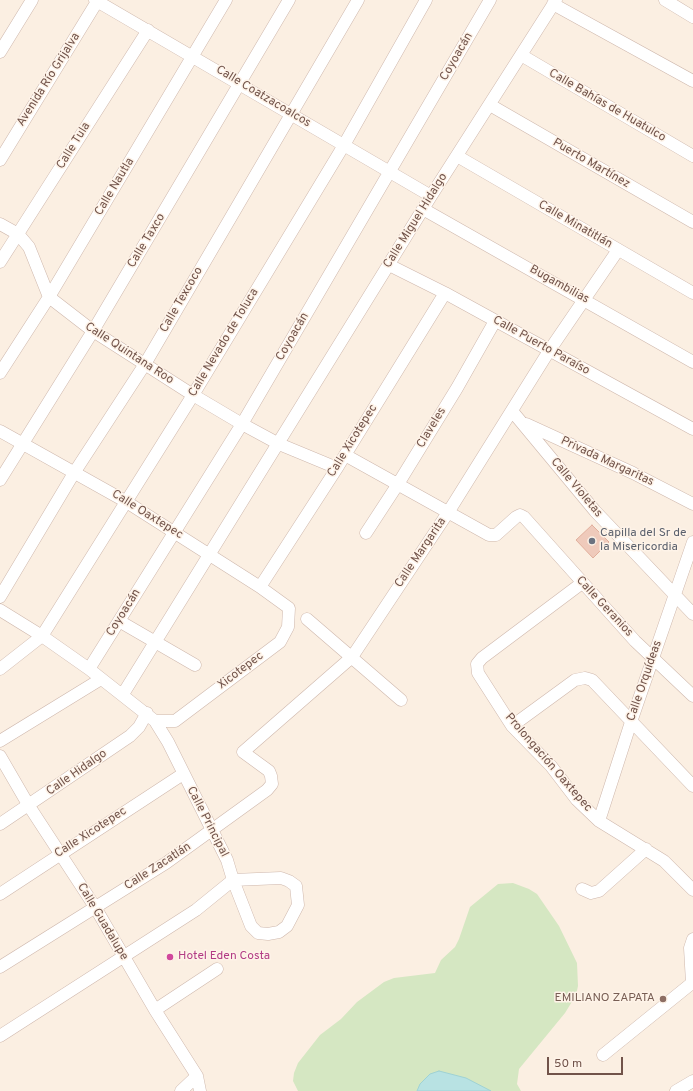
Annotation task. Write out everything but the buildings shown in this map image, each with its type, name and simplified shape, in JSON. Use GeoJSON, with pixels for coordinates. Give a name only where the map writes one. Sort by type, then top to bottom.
{"type":"FeatureCollection","features":[{"type":"Feature","properties":{"kind":"street"},"geometry":{"type":"LineString","coordinates":[[0,52],[32,0]]}},
{"type":"Feature","properties":{"kind":"street","name":"Calle Coatzacoalcos"},"geometry":{"type":"LineString","coordinates":[[97,0],[431,196]]}},
{"type":"Feature","properties":{"kind":"street","name":"Avenida Río Grijalva"},"geometry":{"type":"LineString","coordinates":[[0,160],[97,0]]}},
{"type":"Feature","properties":{"kind":"street","name":"Calle Nautla"},"geometry":{"type":"LineString","coordinates":[[0,373],[49,297],[226,0]]}},
{"type":"Feature","properties":{"kind":"street","name":"Calle Taxco"},"geometry":{"type":"LineString","coordinates":[[0,480],[93,331],[289,0]]}},
{"type":"Feature","properties":{"kind":"street","name":"Calle Texcoco"},"geometry":{"type":"LineString","coordinates":[[0,597],[74,473],[145,364],[358,0]]}},
{"type":"Feature","properties":{"kind":"street","name":"Calle Nevado de Toluca"},"geometry":{"type":"LineString","coordinates":[[0,669],[42,636],[192,395],[344,145],[426,0]]}},
{"type":"Feature","properties":{"kind":"street","name":"Coyoacán"},"geometry":{"type":"LineString","coordinates":[[89,669],[176,532],[242,424],[490,0]]}},
{"type":"Feature","properties":{"kind":"street"},"geometry":{"type":"LineString","coordinates":[[665,0],[693,17]]}},
{"type":"Feature","properties":{"kind":"street"},"geometry":{"type":"LineString","coordinates":[[554,2],[693,81]]}},
{"type":"Feature","properties":{"kind":"street","name":"Calle Miguel Hidalgo"},"geometry":{"type":"LineString","coordinates":[[210,555],[431,196],[490,106],[554,2]]}},
{"type":"Feature","properties":{"kind":"street","name":"Calle Tula"},"geometry":{"type":"LineString","coordinates":[[0,262],[148,30]]}},
{"type":"Feature","properties":{"kind":"street","name":"Calle Bahías de Huatulco"},"geometry":{"type":"LineString","coordinates":[[522,55],[693,156]]}},
{"type":"Feature","properties":{"kind":"street","name":"Puerto Martínez"},"geometry":{"type":"LineString","coordinates":[[490,106],[693,222]]}},
{"type":"Feature","properties":{"kind":"street","name":"Calle Minatitlán"},"geometry":{"type":"LineString","coordinates":[[457,156],[693,293]]}},
{"type":"Feature","properties":{"kind":"street","name":"Bugambilias"},"geometry":{"type":"LineString","coordinates":[[423,209],[693,362]]}},
{"type":"Feature","properties":{"kind":"street"},"geometry":{"type":"LineString","coordinates":[[0,224],[18,234],[29,247],[49,297]]}},
{"type":"Feature","properties":{"kind":"street","name":"Calle Margarita"},"geometry":{"type":"LineString","coordinates":[[244,752],[352,657],[449,512],[549,351],[618,250]]}},
{"type":"Feature","properties":{"kind":"street","name":"Calle Puerto Paraíso"},"geometry":{"type":"LineString","coordinates":[[389,265],[445,293],[693,429]]}},
{"type":"Feature","properties":{"kind":"street","name":"Calle Xicotepec"},"geometry":{"type":"LineString","coordinates":[[260,587],[337,468],[445,293]]}},
{"type":"Feature","properties":{"kind":"street","name":"Calle Quintana Roo"},"geometry":{"type":"LineString","coordinates":[[49,297],[93,331],[192,395],[279,444],[337,468]]}},
{"type":"Feature","properties":{"kind":"street","name":"Claveles"},"geometry":{"type":"LineString","coordinates":[[366,533],[398,484],[495,321]]}},
{"type":"Feature","properties":{"kind":"street","name":"Calle Violetas"},"geometry":{"type":"LineString","coordinates":[[512,411],[595,511],[674,596],[693,614]]}},
{"type":"Feature","properties":{"kind":"street","name":"Privada Margaritas"},"geometry":{"type":"LineString","coordinates":[[521,421],[572,447],[633,473],[693,504]]}},
{"type":"Feature","properties":{"kind":"street","name":"Calle Oaxtepec"},"geometry":{"type":"LineString","coordinates":[[0,431],[125,501],[176,532],[260,587],[289,608]]}},
{"type":"Feature","properties":{"kind":"street"},"geometry":{"type":"LineString","coordinates":[[345,455],[449,512]]}},
{"type":"Feature","properties":{"kind":"street","name":"Calle Geranios"},"geometry":{"type":"LineString","coordinates":[[449,512],[489,535],[496,536],[506,524],[520,515],[524,517],[582,583],[652,657],[693,696]]}},
{"type":"Feature","properties":{"kind":"street","name":"Calle Orquídeas"},"geometry":{"type":"LineString","coordinates":[[599,821],[652,657],[693,542]]}},
{"type":"Feature","properties":{"kind":"street"},"geometry":{"type":"LineString","coordinates":[[123,694],[210,555]]}},
{"type":"Feature","properties":{"kind":"street","name":"Prolongación Oaxtepec"},"geometry":{"type":"LineString","coordinates":[[582,583],[482,658],[477,664],[478,673],[512,726],[551,766],[577,800],[599,821],[664,861],[693,890]]}},
{"type":"Feature","properties":{"kind":"street","name":"Xicotepec"},"geometry":{"type":"LineString","coordinates":[[151,717],[175,721],[280,642],[288,627],[289,608]]}},
{"type":"Feature","properties":{"kind":"street","name":"Calle Principal"},"geometry":{"type":"LineString","coordinates":[[0,610],[42,636],[89,669],[151,717],[183,774],[227,860],[233,880],[251,926],[258,933],[268,934],[278,932],[287,926],[298,905],[296,886],[280,878],[233,880]]}},
{"type":"Feature","properties":{"kind":"street"},"geometry":{"type":"LineString","coordinates":[[307,619],[401,700]]}},
{"type":"Feature","properties":{"kind":"street"},"geometry":{"type":"LineString","coordinates":[[119,621],[195,666]]}},
{"type":"Feature","properties":{"kind":"street"},"geometry":{"type":"LineString","coordinates":[[0,741],[101,678]]}},
{"type":"Feature","properties":{"kind":"street"},"geometry":{"type":"LineString","coordinates":[[512,726],[575,680],[585,678],[592,680],[693,786]]}},
{"type":"Feature","properties":{"kind":"street","name":"Calle Hidalgo"},"geometry":{"type":"LineString","coordinates":[[0,824],[29,806],[130,736],[151,717]]}},
{"type":"Feature","properties":{"kind":"street","name":"Calle Zacatlán"},"geometry":{"type":"LineString","coordinates":[[0,966],[166,863],[260,796],[272,784],[272,776],[269,771],[244,752]]}},
{"type":"Feature","properties":{"kind":"street","name":"Calle Guadalupe"},"geometry":{"type":"LineString","coordinates":[[0,756],[29,806],[95,907],[123,957],[197,1076],[200,1091]]}},
{"type":"Feature","properties":{"kind":"street","name":"Calle Xicotepec"},"geometry":{"type":"LineString","coordinates":[[0,894],[60,853],[183,774]]}},
{"type":"Feature","properties":{"kind":"street"},"geometry":{"type":"LineString","coordinates":[[582,889],[591,893],[599,890],[646,849]]}},
{"type":"Feature","properties":{"kind":"street"},"geometry":{"type":"LineString","coordinates":[[0,1036],[196,910],[233,880]]}},
{"type":"Feature","properties":{"kind":"street"},"geometry":{"type":"LineString","coordinates":[[603,1055],[692,984],[690,948],[693,939]]}},
{"type":"Feature","properties":{"kind":"street"},"geometry":{"type":"LineString","coordinates":[[155,1010],[217,969]]}},
{"type":"Feature","properties":{"kind":"street"},"geometry":{"type":"LineString","coordinates":[[181,1091],[197,1076]]}},
{"type":"Feature","properties":{"kind":"street"},"geometry":{"type":"LineString","coordinates":[[676,1091],[693,1081]]}},
{"type":"Feature","properties":{"kind":"green space"},"geometry":{"type":"Polygon","coordinates":[[[513,883],[529,889],[537,894],[559,926],[577,963],[578,986],[576,995],[565,1013],[519,1069],[517,1084],[521,1091],[298,1091],[293,1081],[294,1073],[298,1063],[320,1035],[341,1019],[357,1002],[384,982],[394,978],[435,973],[441,960],[455,947],[470,907],[498,884],[513,883]]]}},
{"type":"Feature","properties":{"kind":"water"},"geometry":{"type":"Polygon","coordinates":[[[439,1071],[466,1078],[491,1091],[417,1091],[420,1084],[430,1074],[439,1071]]]}},
{"type":"Feature","properties":{"kind":"place","name":"Capilla del Sr de la Misericordia"},"geometry":{"type":"Point","coordinates":[592,541]}},
{"type":"Feature","properties":{"kind":"place","name":"Hotel Eden Costa"},"geometry":{"type":"Point","coordinates":[170,957]}},
{"type":"Feature","properties":{"kind":"place","name":"EMILIANO ZAPATA"},"geometry":{"type":"Point","coordinates":[663,999]}}]}
